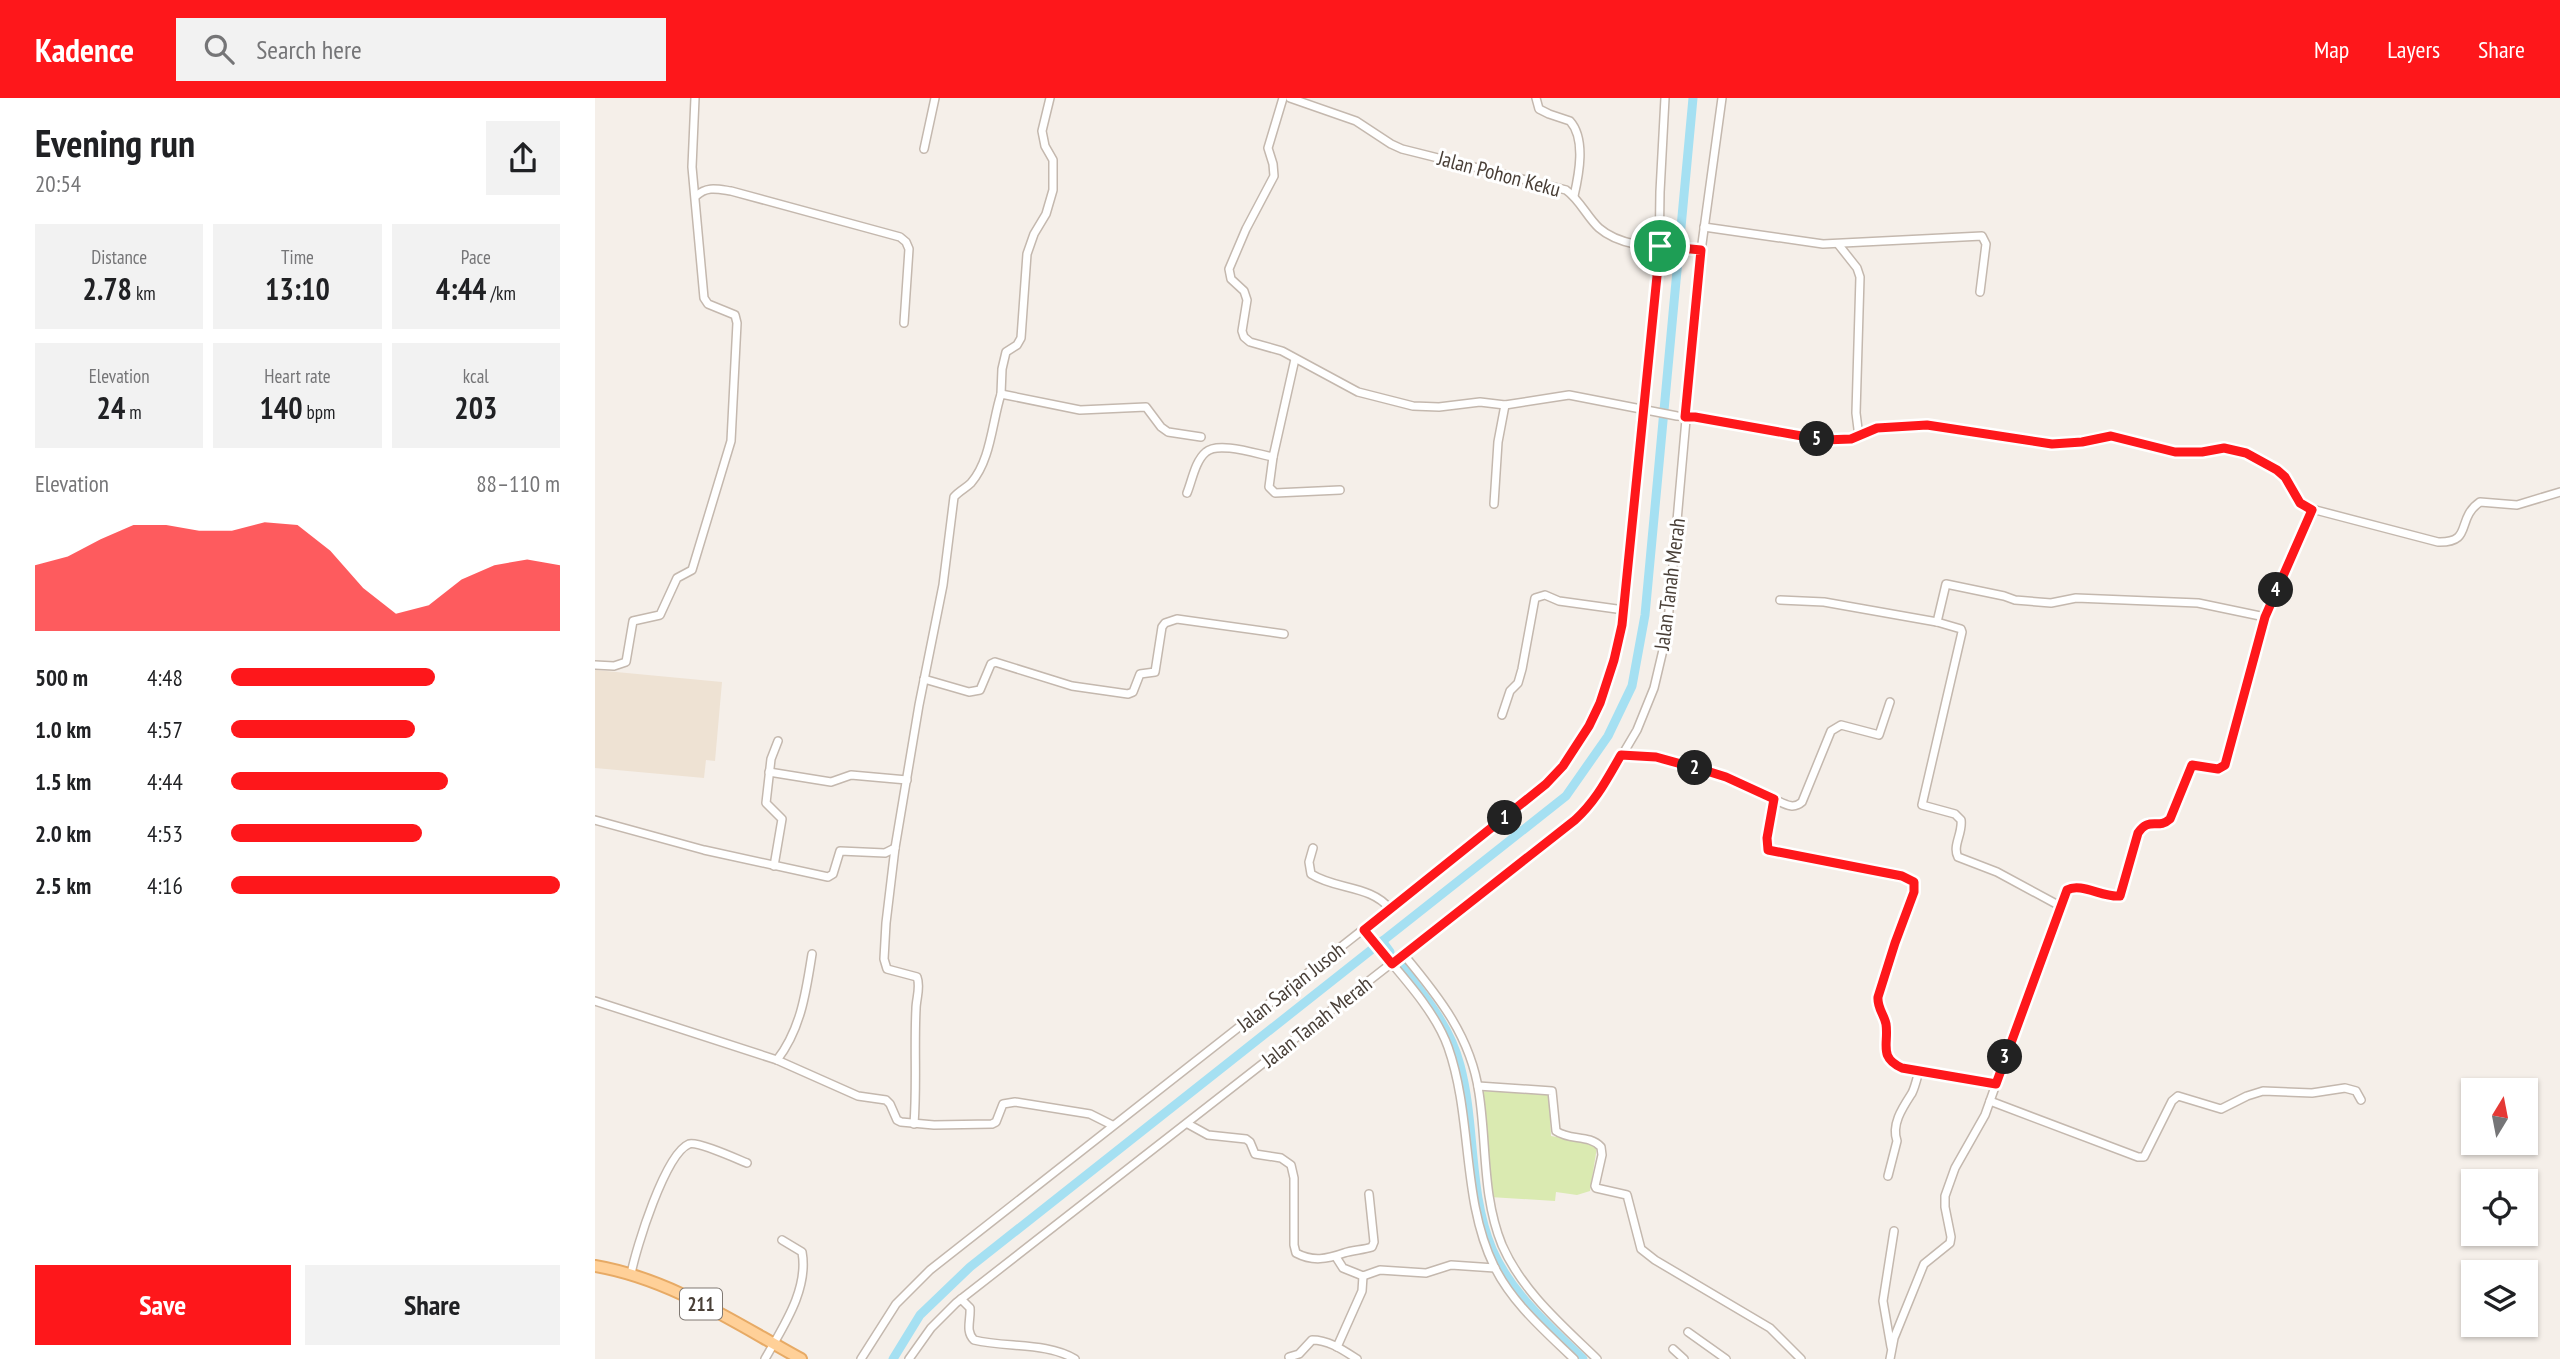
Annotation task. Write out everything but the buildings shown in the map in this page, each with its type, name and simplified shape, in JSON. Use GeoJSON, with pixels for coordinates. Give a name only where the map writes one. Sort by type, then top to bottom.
{"type":"FeatureCollection","features":[{"type":"Feature","properties":{"kind":"main road","name":"211"},"geometry":{"type":"LineString","coordinates":[[595,1266],[631,1273],[668,1287],[801,1359]]}},
{"type":"Feature","properties":{"kind":"street"},"geometry":{"type":"LineString","coordinates":[[595,666],[614,666],[626,662],[633,621],[660,615],[677,578],[692,570],[731,441],[737,323],[735,315],[708,304],[703,298],[691,152],[695,98]]}},
{"type":"Feature","properties":{"kind":"street"},"geometry":{"type":"LineString","coordinates":[[923,149],[935,98]]}},
{"type":"Feature","properties":{"kind":"street"},"geometry":{"type":"LineString","coordinates":[[914,1124],[919,982],[917,977],[892,972],[885,964],[886,923],[895,849],[943,585],[952,504],[954,496],[972,482],[979,471],[1001,394],[1006,352],[1017,345],[1021,338],[1027,254],[1034,234],[1046,214],[1053,190],[1053,160],[1045,146],[1042,131],[1051,98]]}},
{"type":"Feature","properties":{"kind":"street"},"geometry":{"type":"LineString","coordinates":[[1283,98],[1268,148],[1274,176],[1246,229],[1228,275],[1244,291],[1247,300],[1241,331],[1244,337],[1295,359],[1359,392],[1413,406],[1439,407],[1480,402],[1505,405],[1569,395],[1681,417],[1695,417],[1824,440],[1851,439],[1877,428],[1927,425],[2052,444],[2111,436],[2175,452],[2202,452],[2224,448],[2246,453],[2277,470],[2285,477],[2300,503],[2312,510],[2438,542],[2453,542],[2461,534],[2469,510],[2480,502],[2517,505],[2560,492]]}},
{"type":"Feature","properties":{"kind":"street","name":"Jalan Pohon Keku"},"geometry":{"type":"LineString","coordinates":[[1290,98],[1356,121],[1402,149],[1530,183],[1558,187],[1574,196],[1598,227],[1610,236],[1637,244],[1701,250]]}},
{"type":"Feature","properties":{"kind":"street"},"geometry":{"type":"LineString","coordinates":[[1536,98],[1539,109],[1570,121],[1577,131],[1579,166],[1574,196]]}},
{"type":"Feature","properties":{"kind":"street","name":"Jalan Sarjan Jusoh"},"geometry":{"type":"LineString","coordinates":[[861,1359],[896,1304],[930,1270],[1546,784],[1563,766],[1589,726],[1600,703],[1619,641],[1624,610],[1660,246],[1665,98]]}},
{"type":"Feature","properties":{"kind":"street","name":"Jalan Tanah Merah"},"geometry":{"type":"LineString","coordinates":[[909,1359],[931,1328],[961,1299],[1404,955],[1575,820],[1595,799],[1647,709],[1667,633],[1681,417],[1722,98]]}},
{"type":"Feature","properties":{"kind":"street"},"geometry":{"type":"LineString","coordinates":[[696,196],[710,188],[731,191],[900,237],[909,249],[904,323]]}},
{"type":"Feature","properties":{"kind":"street"},"geometry":{"type":"LineString","coordinates":[[1704,227],[1809,243],[1838,244],[1982,236],[1986,244],[1980,292]]}},
{"type":"Feature","properties":{"kind":"street"},"geometry":{"type":"LineString","coordinates":[[1838,244],[1860,276],[1856,413],[1859,437]]}},
{"type":"Feature","properties":{"kind":"street"},"geometry":{"type":"LineString","coordinates":[[1295,359],[1269,487],[1275,494],[1340,490]]}},
{"type":"Feature","properties":{"kind":"street"},"geometry":{"type":"LineString","coordinates":[[1001,394],[1080,410],[1146,407],[1168,432],[1201,437]]}},
{"type":"Feature","properties":{"kind":"street"},"geometry":{"type":"LineString","coordinates":[[1494,504],[1498,442],[1505,405]]}},
{"type":"Feature","properties":{"kind":"street"},"geometry":{"type":"LineString","coordinates":[[1187,494],[1200,460],[1207,450],[1217,447],[1273,457]]}},
{"type":"Feature","properties":{"kind":"street"},"geometry":{"type":"LineString","coordinates":[[1891,1355],[1924,1264],[1950,1243],[1945,1196],[1955,1168],[1985,1115],[2063,896],[2071,887],[2107,896],[2120,896],[2142,826],[2163,824],[2170,819],[2192,765],[2223,768],[2265,617],[2312,510]]}},
{"type":"Feature","properties":{"kind":"street"},"geometry":{"type":"LineString","coordinates":[[1937,622],[1946,584],[2015,600],[2051,603],[2076,598],[2198,603],[2265,617]]}},
{"type":"Feature","properties":{"kind":"street"},"geometry":{"type":"LineString","coordinates":[[1502,715],[1510,691],[1518,683],[1520,676],[1535,598],[1545,596],[1559,601],[1624,610]]}},
{"type":"Feature","properties":{"kind":"street"},"geometry":{"type":"LineString","coordinates":[[1780,600],[1824,602],[1958,627],[1962,632],[1922,805],[1955,814],[1961,820],[1962,830],[1956,850],[1958,857],[1997,872],[2060,906]]}},
{"type":"Feature","properties":{"kind":"street"},"geometry":{"type":"LineString","coordinates":[[924,679],[975,692],[980,690],[991,664],[995,662],[1072,686],[1128,694],[1133,692],[1140,674],[1155,672],[1162,627],[1170,621],[1177,619],[1283,634]]}},
{"type":"Feature","properties":{"kind":"street"},"geometry":{"type":"LineString","coordinates":[[1621,755],[1656,757],[1710,772],[1791,806],[1797,806],[1802,802],[1831,731],[1841,725],[1879,735],[1890,702]]}},
{"type":"Feature","properties":{"kind":"street"},"geometry":{"type":"LineString","coordinates":[[774,866],[782,819],[778,813],[766,806],[769,772],[778,741]]}},
{"type":"Feature","properties":{"kind":"street"},"geometry":{"type":"LineString","coordinates":[[769,772],[831,782],[851,775],[907,780]]}},
{"type":"Feature","properties":{"kind":"street"},"geometry":{"type":"LineString","coordinates":[[1774,799],[1767,838],[1768,850],[1902,876],[1914,882],[1914,892],[1889,960],[1877,1004],[1885,1020],[1885,1045],[1889,1060],[1902,1068],[1996,1084]]}},
{"type":"Feature","properties":{"kind":"street"},"geometry":{"type":"LineString","coordinates":[[595,820],[704,850],[828,877],[833,874],[840,851],[885,853],[895,849]]}},
{"type":"Feature","properties":{"kind":"street"},"geometry":{"type":"LineString","coordinates":[[1313,848],[1309,862],[1311,874],[1327,883],[1377,897],[1390,909]]}},
{"type":"Feature","properties":{"kind":"street"},"geometry":{"type":"LineString","coordinates":[[1364,930],[1419,999],[1447,1044],[1502,1244],[1512,1264],[1547,1310],[1597,1359]]}},
{"type":"Feature","properties":{"kind":"street"},"geometry":{"type":"LineString","coordinates":[[777,1060],[787,1047],[804,1004],[812,954]]}},
{"type":"Feature","properties":{"kind":"street"},"geometry":{"type":"LineString","coordinates":[[1404,955],[1444,1004],[1462,1036],[1478,1086],[1475,1140],[1480,1223],[1495,1268],[1518,1304],[1574,1359]]}},
{"type":"Feature","properties":{"kind":"street"},"geometry":{"type":"LineString","coordinates":[[595,1001],[777,1060],[858,1096],[886,1100],[897,1120],[914,1124],[992,1124],[996,1122],[1003,1104],[1015,1102],[1090,1114],[1112,1125]]}},
{"type":"Feature","properties":{"kind":"street"},"geometry":{"type":"LineString","coordinates":[[1888,1176],[1897,1141],[1895,1135],[1898,1119],[1905,1100],[1912,1093],[1919,1071]]}},
{"type":"Feature","properties":{"kind":"street"},"geometry":{"type":"LineString","coordinates":[[1478,1086],[1552,1091],[1556,1131],[1564,1136],[1594,1141],[1601,1147],[1602,1155],[1595,1186],[1627,1195],[1641,1248],[1655,1260],[1770,1328],[1801,1359]]}},
{"type":"Feature","properties":{"kind":"street"},"geometry":{"type":"LineString","coordinates":[[1990,1101],[2144,1157],[2172,1101],[2178,1096],[2221,1109],[2263,1091],[2312,1093],[2345,1088],[2356,1091],[2361,1100]]}},
{"type":"Feature","properties":{"kind":"street"},"geometry":{"type":"LineString","coordinates":[[1188,1124],[1208,1135],[1245,1139],[1260,1157],[1287,1160],[1294,1178],[1294,1245],[1296,1253],[1305,1258],[1336,1257],[1374,1245],[1369,1194]]}},
{"type":"Feature","properties":{"kind":"street"},"geometry":{"type":"LineString","coordinates":[[631,1273],[642,1228],[671,1167],[686,1147],[696,1144],[747,1163]]}},
{"type":"Feature","properties":{"kind":"street"},"geometry":{"type":"LineString","coordinates":[[1891,1355],[1883,1301],[1894,1231]]}},
{"type":"Feature","properties":{"kind":"street"},"geometry":{"type":"LineString","coordinates":[[765,1359],[796,1298],[803,1257],[797,1248],[782,1240]]}},
{"type":"Feature","properties":{"kind":"street"},"geometry":{"type":"LineString","coordinates":[[1336,1257],[1343,1268],[1363,1276],[1380,1270],[1426,1273],[1451,1265],[1495,1268]]}},
{"type":"Feature","properties":{"kind":"street"},"geometry":{"type":"LineString","coordinates":[[1337,1347],[1362,1291],[1363,1276]]}},
{"type":"Feature","properties":{"kind":"street"},"geometry":{"type":"LineString","coordinates":[[961,1299],[970,1308],[970,1334],[974,1340],[1060,1351],[1076,1359]]}},
{"type":"Feature","properties":{"kind":"street"},"geometry":{"type":"LineString","coordinates":[[1688,1332],[1726,1359]]}},
{"type":"Feature","properties":{"kind":"street"},"geometry":{"type":"LineString","coordinates":[[1289,1357],[1299,1354],[1312,1339],[1337,1347],[1357,1359]]}},
{"type":"Feature","properties":{"kind":"street"},"geometry":{"type":"LineString","coordinates":[[1673,1349],[1684,1359]]}},
{"type":"Feature","properties":{"kind":"shaded area"},"geometry":{"type":"Polygon","coordinates":[[[595,670],[722,682],[715,761],[706,760],[704,778],[595,768],[595,670]]]}},
{"type":"Feature","properties":{"kind":"green space"},"geometry":{"type":"Polygon","coordinates":[[[1480,1091],[1549,1094],[1551,1136],[1587,1142],[1597,1147],[1590,1191],[1577,1195],[1556,1192],[1555,1201],[1490,1197],[1480,1091]]]}},
{"type":"Feature","properties":{"kind":"waterway"},"geometry":{"type":"LineString","coordinates":[[893,1359],[920,1315],[970,1267],[1566,796],[1608,736],[1632,686],[1645,615],[1693,98]]}},
{"type":"Feature","properties":{"kind":"waterway"},"geometry":{"type":"LineString","coordinates":[[1382,941],[1390,952]]}},
{"type":"Feature","properties":{"kind":"waterway"},"geometry":{"type":"LineString","coordinates":[[1401,965],[1436,1012],[1456,1051],[1465,1088],[1479,1204],[1492,1249],[1520,1294],[1583,1359]]}},
{"type":"Feature","properties":{"kind":"route"},"geometry":{"type":"LineString","coordinates":[[1660,246],[1701,250],[1685,417],[1824,440],[1851,439],[1877,428],[1927,425],[2052,444],[2111,436],[2175,452],[2202,452],[2224,448],[2246,453],[2277,470],[2285,477],[2300,503],[2312,510],[2265,617],[2225,765],[2218,769],[2192,765],[2170,819],[2163,824],[2142,826],[2120,896],[2107,896],[2077,887],[2067,890],[1996,1084],[1902,1068],[1889,1060],[1885,1045],[1885,1020],[1877,1004],[1889,960],[1910,906],[1914,882],[1902,876],[1768,850],[1767,838],[1774,799],[1726,777],[1656,757],[1621,755],[1590,807],[1392,964],[1364,930],[1546,784],[1576,749],[1600,703],[1622,625],[1660,246]]}}]}
